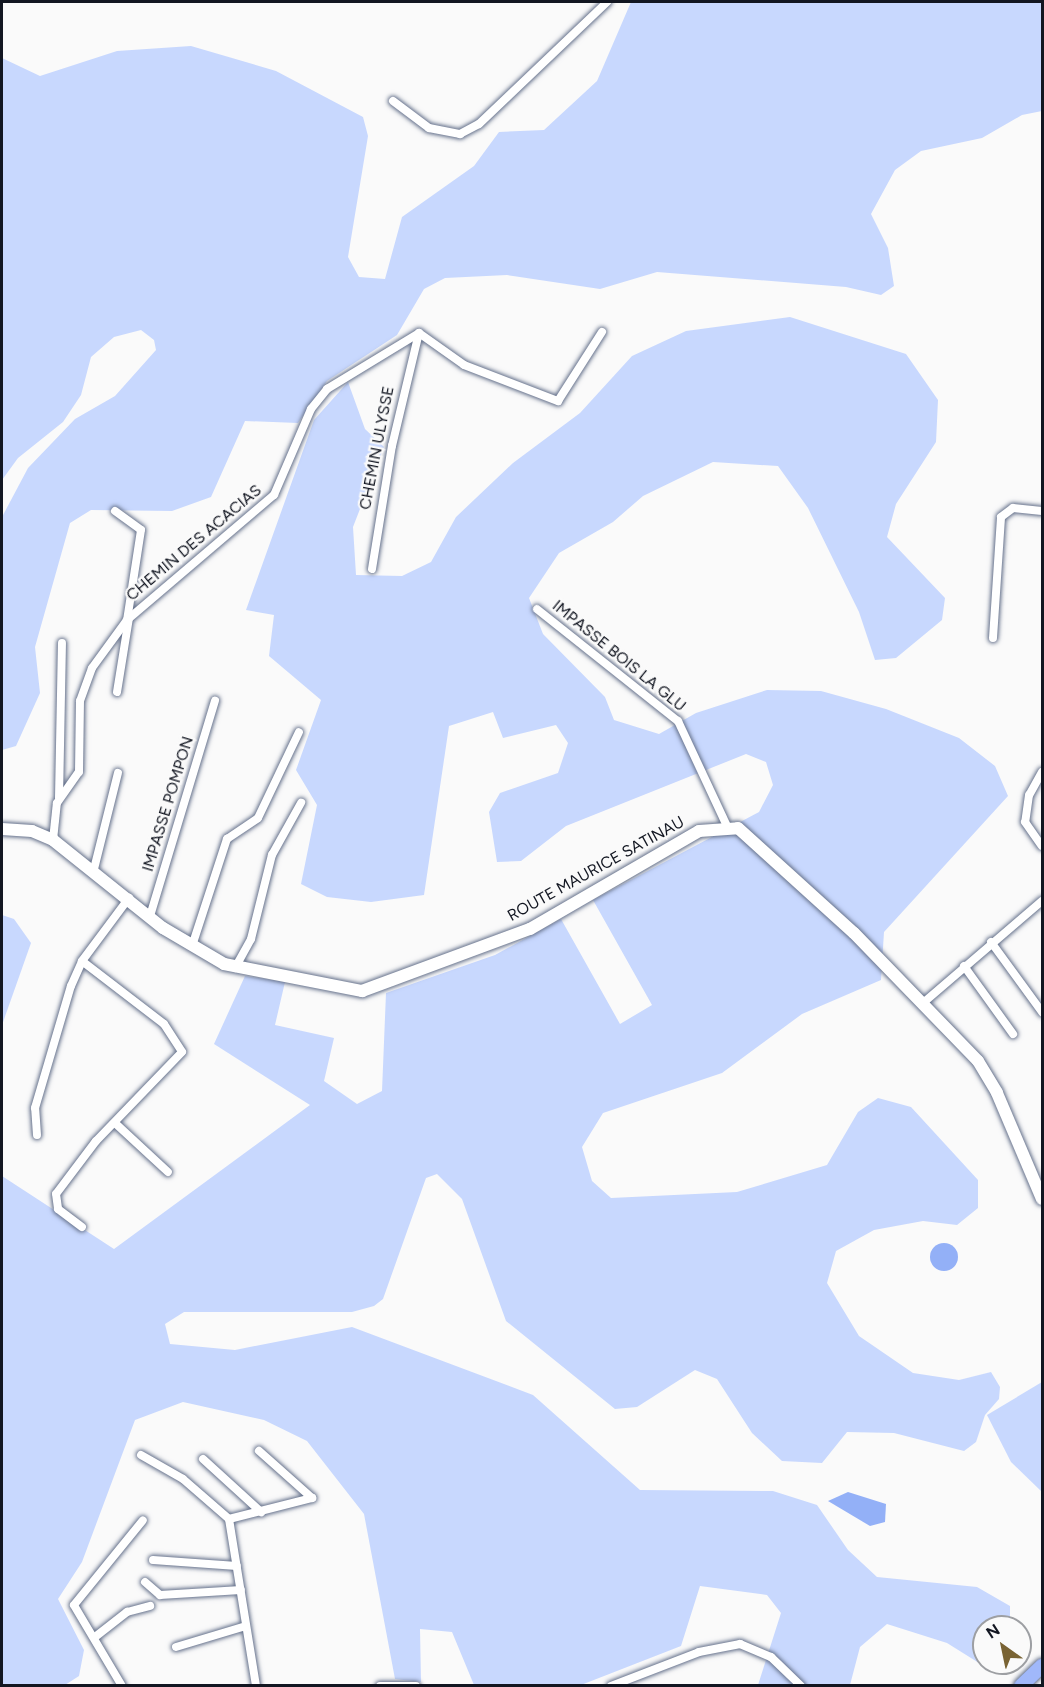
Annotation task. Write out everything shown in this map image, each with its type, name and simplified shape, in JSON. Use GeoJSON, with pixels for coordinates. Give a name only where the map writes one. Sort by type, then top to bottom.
{"type":"FeatureCollection","features":[{"type":"Feature","properties":{"kind":"main road","name":"ROUTE MAURICE SATINAU"},"geometry":{"type":"LineString","coordinates":[[2,829],[32,831],[53,840],[94,868],[150,916],[192,946],[235,968],[355,990],[389,984],[530,929],[699,831],[727,826]]}},
{"type":"Feature","properties":{"kind":"main road"},"geometry":{"type":"LineString","coordinates":[[727,826],[752,837],[923,1003],[987,1073],[1042,1199]]}},
{"type":"Feature","properties":{"kind":"main road"},"geometry":{"type":"LineString","coordinates":[[1021,1686],[1042,1666]]}},
{"type":"Feature","properties":{"kind":"street"},"geometry":{"type":"LineString","coordinates":[[393,100],[429,128],[460,134],[479,124],[608,2]]}},
{"type":"Feature","properties":{"kind":"street"},"geometry":{"type":"LineString","coordinates":[[419,333],[464,365],[558,401],[602,332]]}},
{"type":"Feature","properties":{"kind":"street","name":"CHEMIN ULYSSE"},"geometry":{"type":"LineString","coordinates":[[372,569],[394,435],[419,333]]}},
{"type":"Feature","properties":{"kind":"street","name":"CHEMIN DES ACACIAS"},"geometry":{"type":"LineString","coordinates":[[53,840],[59,798],[79,772],[84,682],[128,619],[274,495],[311,409],[327,389],[419,333]]}},
{"type":"Feature","properties":{"kind":"street"},"geometry":{"type":"LineString","coordinates":[[993,638],[1001,517],[1013,508],[1042,511]]}},
{"type":"Feature","properties":{"kind":"street"},"geometry":{"type":"LineString","coordinates":[[115,511],[141,530],[117,692]]}},
{"type":"Feature","properties":{"kind":"street","name":"IMPASSE BOIS LA GLU"},"geometry":{"type":"LineString","coordinates":[[537,609],[678,721],[727,826]]}},
{"type":"Feature","properties":{"kind":"street"},"geometry":{"type":"LineString","coordinates":[[59,798],[62,643]]}},
{"type":"Feature","properties":{"kind":"street","name":"IMPASSE POMPON"},"geometry":{"type":"LineString","coordinates":[[150,916],[215,701]]}},
{"type":"Feature","properties":{"kind":"street"},"geometry":{"type":"LineString","coordinates":[[192,946],[227,839],[258,818],[299,732]]}},
{"type":"Feature","properties":{"kind":"street"},"geometry":{"type":"LineString","coordinates":[[1042,772],[1025,822],[1042,846]]}},
{"type":"Feature","properties":{"kind":"street"},"geometry":{"type":"LineString","coordinates":[[94,868],[118,773]]}},
{"type":"Feature","properties":{"kind":"street"},"geometry":{"type":"LineString","coordinates":[[235,968],[251,939],[272,855],[300,803]]}},
{"type":"Feature","properties":{"kind":"street"},"geometry":{"type":"LineString","coordinates":[[37,1135],[35,1108],[58,1020],[82,961],[129,898]]}},
{"type":"Feature","properties":{"kind":"street"},"geometry":{"type":"LineString","coordinates":[[923,1003],[991,942],[1042,903]]}},
{"type":"Feature","properties":{"kind":"street"},"geometry":{"type":"LineString","coordinates":[[991,942],[1042,1012]]}},
{"type":"Feature","properties":{"kind":"street"},"geometry":{"type":"LineString","coordinates":[[82,961],[181,1043],[180,1057],[115,1123],[54,1199],[82,1227]]}},
{"type":"Feature","properties":{"kind":"street"},"geometry":{"type":"LineString","coordinates":[[964,966],[1014,1034]]}},
{"type":"Feature","properties":{"kind":"street"},"geometry":{"type":"LineString","coordinates":[[115,1123],[168,1172]]}},
{"type":"Feature","properties":{"kind":"street"},"geometry":{"type":"LineString","coordinates":[[229,1519],[261,1512],[312,1495],[259,1451]]}},
{"type":"Feature","properties":{"kind":"street"},"geometry":{"type":"LineString","coordinates":[[141,1455],[183,1479],[229,1519],[256,1686]]}},
{"type":"Feature","properties":{"kind":"street"},"geometry":{"type":"LineString","coordinates":[[203,1459],[261,1512]]}},
{"type":"Feature","properties":{"kind":"street"},"geometry":{"type":"LineString","coordinates":[[122,1686],[74,1605],[143,1520]]}},
{"type":"Feature","properties":{"kind":"street"},"geometry":{"type":"LineString","coordinates":[[153,1560],[237,1566]]}},
{"type":"Feature","properties":{"kind":"street"},"geometry":{"type":"LineString","coordinates":[[145,1582],[160,1595],[241,1590]]}},
{"type":"Feature","properties":{"kind":"street"},"geometry":{"type":"LineString","coordinates":[[95,1637],[127,1612],[150,1606]]}},
{"type":"Feature","properties":{"kind":"street"},"geometry":{"type":"LineString","coordinates":[[176,1647],[246,1626]]}},
{"type":"Feature","properties":{"kind":"street"},"geometry":{"type":"LineString","coordinates":[[611,1686],[699,1652],[740,1644],[771,1657],[801,1686]]}},
{"type":"Feature","properties":{"kind":"street"},"geometry":{"type":"LineString","coordinates":[[380,1686],[416,1686]]}},
{"type":"Feature","properties":{"kind":"shaded area"},"geometry":{"type":"Polygon","coordinates":[[[631,2],[1042,2],[1042,111],[1022,115],[982,138],[921,151],[895,170],[871,214],[888,248],[894,286],[881,295],[846,287],[657,272],[600,289],[507,275],[445,278],[424,289],[397,335],[327,381],[298,423],[245,421],[211,497],[172,511],[91,510],[70,523],[35,647],[40,693],[16,746],[2,750],[2,517],[28,468],[75,419],[115,396],[156,350],[154,340],[141,330],[114,337],[91,357],[81,395],[63,422],[18,458],[2,480],[2,58],[40,76],[117,51],[191,46],[276,71],[363,117],[368,136],[348,257],[359,277],[385,279],[402,217],[474,166],[499,132],[544,130],[597,81],[631,2]]]}},
{"type":"Feature","properties":{"kind":"shaded area"},"geometry":{"type":"Polygon","coordinates":[[[790,317],[906,354],[938,400],[936,442],[896,504],[887,537],[945,598],[942,620],[896,658],[875,660],[859,612],[808,508],[778,466],[713,462],[643,496],[613,522],[559,553],[529,598],[543,634],[605,697],[614,720],[659,734],[696,713],[767,690],[821,691],[886,709],[959,738],[995,766],[1008,796],[884,932],[881,980],[802,1014],[722,1073],[603,1113],[582,1147],[592,1181],[611,1198],[737,1192],[827,1165],[858,1112],[878,1098],[911,1107],[978,1180],[978,1208],[957,1225],[923,1221],[874,1230],[836,1251],[827,1283],[859,1336],[913,1373],[959,1380],[991,1372],[1000,1387],[999,1399],[985,1415],[976,1442],[964,1451],[894,1433],[847,1432],[822,1463],[782,1461],[752,1433],[717,1379],[695,1370],[637,1407],[615,1409],[506,1321],[462,1199],[437,1174],[426,1178],[383,1299],[374,1306],[352,1312],[184,1312],[165,1324],[170,1344],[235,1350],[352,1327],[533,1395],[640,1490],[773,1491],[817,1505],[848,1550],[877,1577],[977,1587],[1010,1606],[1010,1615],[972,1615],[972,1659],[947,1643],[887,1624],[860,1647],[850,1685],[758,1685],[781,1613],[767,1595],[700,1586],[681,1646],[581,1685],[474,1685],[452,1632],[420,1629],[421,1682],[395,1679],[364,1514],[307,1441],[264,1420],[183,1402],[135,1420],[82,1562],[58,1599],[84,1650],[79,1676],[65,1685],[2,1685],[2,1176],[114,1249],[310,1105],[214,1044],[245,976],[285,982],[275,1025],[334,1038],[324,1081],[357,1104],[382,1091],[386,993],[495,955],[561,919],[620,1024],[652,1005],[593,900],[759,812],[773,785],[766,762],[746,754],[566,826],[521,861],[497,862],[489,812],[500,793],[558,773],[568,743],[556,725],[503,738],[493,712],[449,726],[424,895],[371,902],[327,897],[301,884],[317,805],[296,770],[321,700],[269,656],[274,615],[246,610],[314,420],[348,382],[365,429],[384,447],[353,527],[356,575],[402,576],[431,562],[456,517],[513,463],[580,413],[632,356],[686,331],[790,317]]]}},
{"type":"Feature","properties":{"kind":"shaded area"},"geometry":{"type":"Polygon","coordinates":[[[2,915],[14,919],[31,943],[2,1025],[2,915]]]}},
{"type":"Feature","properties":{"kind":"shaded area"},"geometry":{"type":"Polygon","coordinates":[[[1042,1382],[1042,1492],[1011,1462],[987,1415],[1042,1382]]]}},
{"type":"Feature","properties":{"kind":"water"},"geometry":{"type":"Polygon","coordinates":[[[944,1243],[954,1247],[958,1257],[954,1267],[944,1271],[934,1267],[930,1257],[934,1247],[944,1243]]]}},
{"type":"Feature","properties":{"kind":"water"},"geometry":{"type":"Polygon","coordinates":[[[848,1492],[886,1504],[885,1522],[870,1526],[828,1501],[848,1492]]]}}]}
